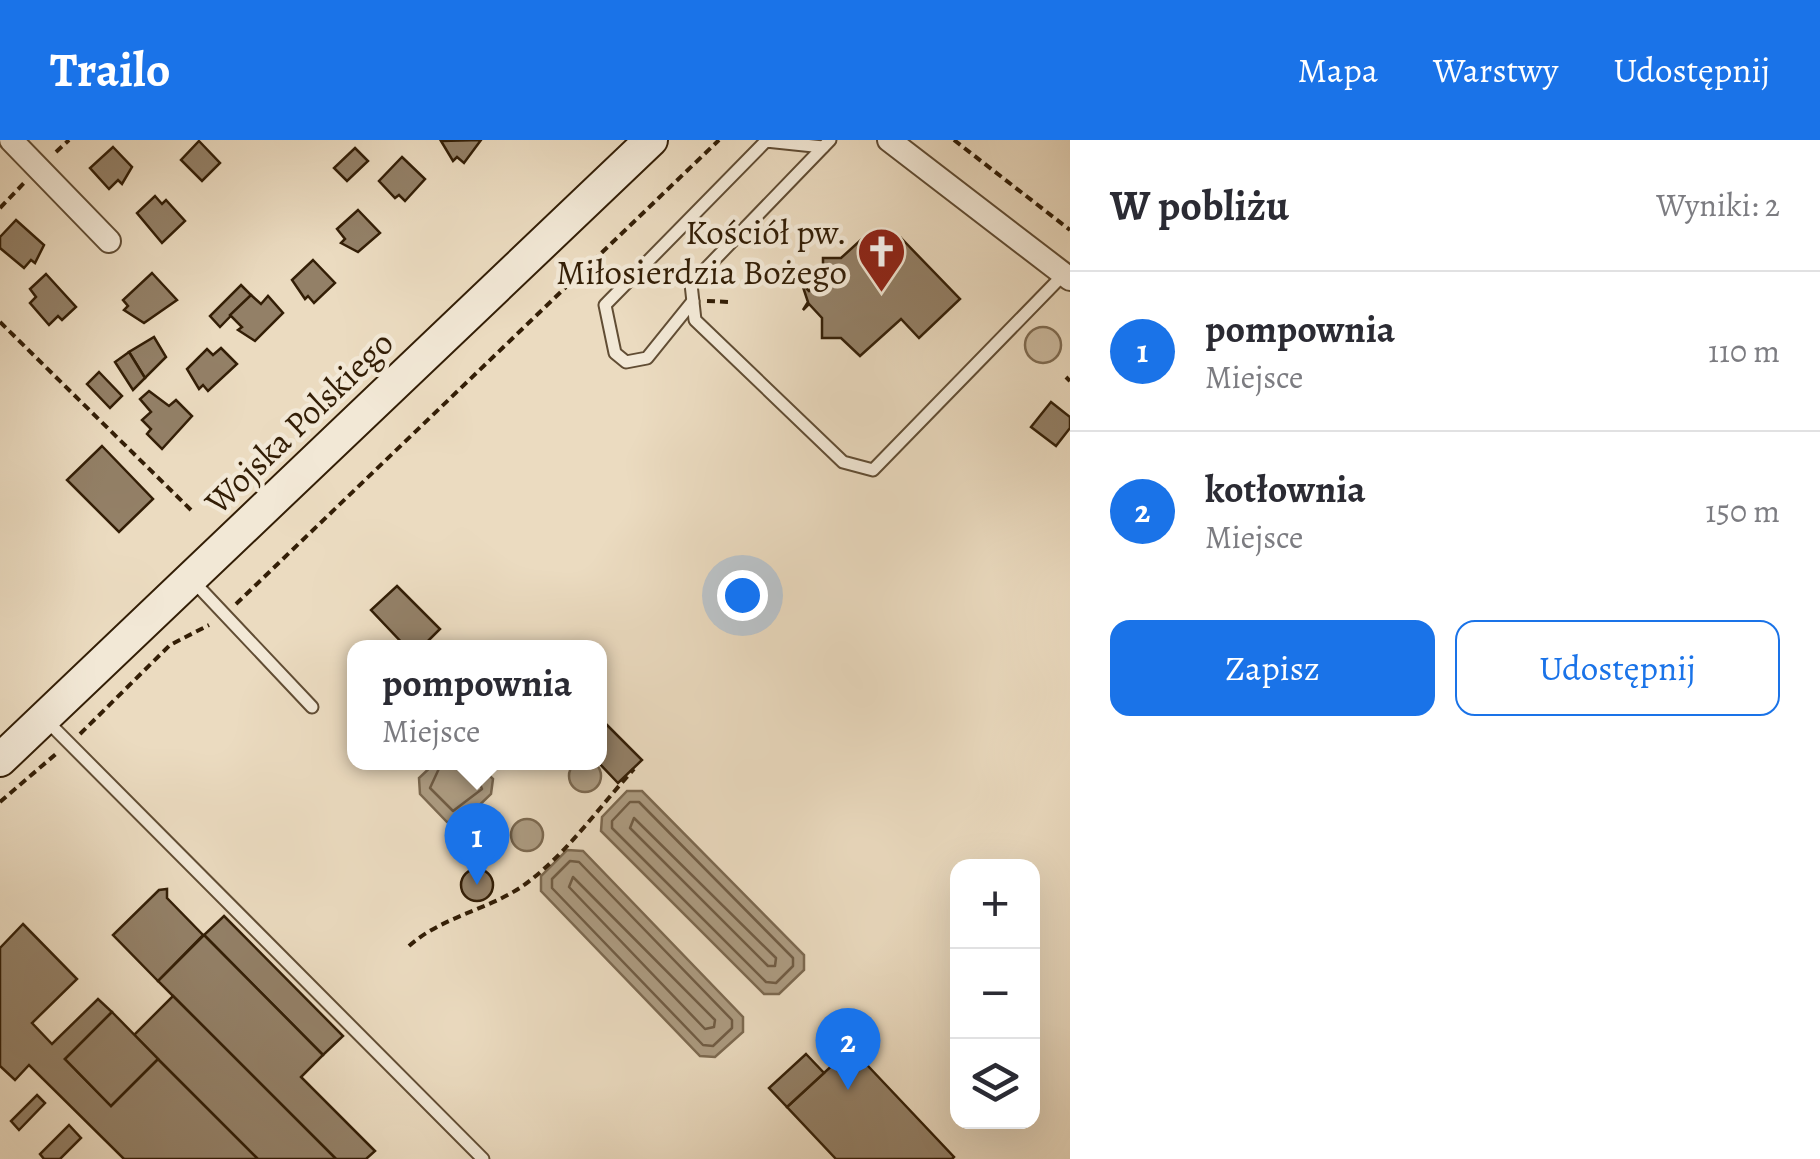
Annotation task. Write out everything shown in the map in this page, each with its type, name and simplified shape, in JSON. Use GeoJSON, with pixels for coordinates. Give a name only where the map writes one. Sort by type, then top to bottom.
{"type":"FeatureCollection","features":[{"type":"Feature","properties":{"kind":"main road","name":"Wojska Polskiego"},"geometry":{"type":"LineString","coordinates":[[0,760],[651,140]]}},
{"type":"Feature","properties":{"kind":"street"},"geometry":{"type":"LineString","coordinates":[[11,140],[110,241]]}},
{"type":"Feature","properties":{"kind":"street"},"geometry":{"type":"LineString","coordinates":[[889,140],[1067,276]]}},
{"type":"Feature","properties":{"kind":"lane"},"geometry":{"type":"LineString","coordinates":[[692,301],[647,358],[626,362],[614,353],[605,304],[766,141],[826,144]]}},
{"type":"Feature","properties":{"kind":"lane"},"geometry":{"type":"LineString","coordinates":[[826,144],[691,284],[694,320],[843,462],[873,470],[1067,276]]}},
{"type":"Feature","properties":{"kind":"lane"},"geometry":{"type":"LineString","coordinates":[[192,579],[312,707]]}},
{"type":"Feature","properties":{"kind":"lane"},"geometry":{"type":"LineString","coordinates":[[44,718],[483,1159]]}},
{"type":"Feature","properties":{"kind":"path"},"geometry":{"type":"LineString","coordinates":[[0,802],[68,744],[170,644],[225,614],[719,140]]}},
{"type":"Feature","properties":{"kind":"path"},"geometry":{"type":"LineString","coordinates":[[954,140],[1070,230]]}},
{"type":"Feature","properties":{"kind":"path"},"geometry":{"type":"LineString","coordinates":[[0,322],[194,513]]}},
{"type":"Feature","properties":{"kind":"path"},"geometry":{"type":"LineString","coordinates":[[409,946],[439,924],[530,882],[574,840],[634,770]]}},
{"type":"Feature","properties":{"kind":"shaded area"},"geometry":{"type":"Polygon","coordinates":[[[1043,327],[1055,333],[1061,345],[1055,357],[1043,363],[1031,357],[1025,345],[1031,333],[1043,327]]]}},
{"type":"Feature","properties":{"kind":"water"},"geometry":{"type":"Polygon","coordinates":[[[428,770],[484,770],[493,779],[491,794],[463,821],[447,822],[420,794],[419,778],[428,770]]]}},
{"type":"Feature","properties":{"kind":"water"},"geometry":{"type":"Polygon","coordinates":[[[571,770],[599,770],[601,776],[596,787],[585,792],[574,787],[569,776],[571,770]]]}},
{"type":"Feature","properties":{"kind":"water"},"geometry":{"type":"Polygon","coordinates":[[[627,791],[642,791],[804,955],[804,970],[779,994],[764,994],[601,831],[602,817],[627,791]]]}},
{"type":"Feature","properties":{"kind":"water"},"geometry":{"type":"Polygon","coordinates":[[[527,819],[538,824],[543,835],[538,846],[527,851],[516,846],[511,835],[516,824],[527,819]]]}},
{"type":"Feature","properties":{"kind":"water"},"geometry":{"type":"Polygon","coordinates":[[[567,850],[583,851],[743,1017],[743,1032],[715,1057],[700,1056],[541,891],[541,876],[567,850]]]}},
{"type":"Feature","properties":{"kind":"building"},"geometry":{"type":"Polygon","coordinates":[[[481,140],[464,163],[457,157],[453,161],[441,141],[481,140]]]}},
{"type":"Feature","properties":{"kind":"building"},"geometry":{"type":"Polygon","coordinates":[[[199,141],[220,163],[202,181],[181,160],[199,141]]]}},
{"type":"Feature","properties":{"kind":"building"},"geometry":{"type":"Polygon","coordinates":[[[113,147],[132,167],[122,184],[118,180],[109,189],[90,168],[113,147]]]}},
{"type":"Feature","properties":{"kind":"building"},"geometry":{"type":"Polygon","coordinates":[[[355,148],[368,161],[347,181],[334,168],[355,148]]]}},
{"type":"Feature","properties":{"kind":"building"},"geometry":{"type":"Polygon","coordinates":[[[402,157],[425,179],[405,201],[399,195],[395,198],[379,181],[402,157]]]}},
{"type":"Feature","properties":{"kind":"building"},"geometry":{"type":"Polygon","coordinates":[[[155,196],[162,204],[166,200],[185,221],[162,243],[137,213],[155,196]]]}},
{"type":"Feature","properties":{"kind":"building"},"geometry":{"type":"Polygon","coordinates":[[[358,210],[380,233],[358,252],[341,243],[345,239],[337,229],[358,210]]]}},
{"type":"Feature","properties":{"kind":"building"},"geometry":{"type":"Polygon","coordinates":[[[16,220],[44,245],[35,263],[31,260],[24,268],[0,248],[0,237],[16,220]]]}},
{"type":"Feature","properties":{"kind":"building","name":"Kościół pw. Miłosierdzia Bożego"},"geometry":{"type":"Polygon","coordinates":[[[863,238],[882,257],[901,238],[960,299],[919,338],[901,319],[860,356],[841,338],[822,338],[822,318],[809,304],[803,310],[808,302],[802,284],[809,291],[823,277],[823,258],[841,258],[863,238]]]}},
{"type":"Feature","properties":{"kind":"building"},"geometry":{"type":"Polygon","coordinates":[[[313,260],[335,283],[314,303],[308,296],[305,299],[292,280],[313,260]]]}},
{"type":"Feature","properties":{"kind":"building"},"geometry":{"type":"Polygon","coordinates":[[[152,273],[177,300],[144,323],[124,310],[128,306],[123,300],[152,273]]]}},
{"type":"Feature","properties":{"kind":"building"},"geometry":{"type":"Polygon","coordinates":[[[46,274],[76,307],[62,320],[58,316],[49,325],[30,303],[36,297],[30,289],[46,274]]]}},
{"type":"Feature","properties":{"kind":"building"},"geometry":{"type":"Polygon","coordinates":[[[241,285],[251,295],[220,327],[210,316],[241,285]]]}},
{"type":"Feature","properties":{"kind":"building"},"geometry":{"type":"Polygon","coordinates":[[[251,295],[261,304],[268,296],[283,313],[255,341],[238,330],[242,327],[230,315],[251,295]]]}},
{"type":"Feature","properties":{"kind":"building"},"geometry":{"type":"Polygon","coordinates":[[[154,337],[166,357],[145,378],[129,352],[154,337]]]}},
{"type":"Feature","properties":{"kind":"building"},"geometry":{"type":"Polygon","coordinates":[[[221,348],[237,364],[208,391],[203,385],[199,389],[187,369],[207,349],[213,355],[221,348]]]}},
{"type":"Feature","properties":{"kind":"building"},"geometry":{"type":"Polygon","coordinates":[[[129,352],[145,378],[133,390],[115,362],[129,352]]]}},
{"type":"Feature","properties":{"kind":"building"},"geometry":{"type":"Polygon","coordinates":[[[99,372],[122,396],[110,408],[87,384],[99,372]]]}},
{"type":"Feature","properties":{"kind":"building"},"geometry":{"type":"Polygon","coordinates":[[[149,391],[169,406],[176,400],[192,416],[162,449],[147,434],[151,429],[142,420],[151,412],[140,399],[149,391]]]}},
{"type":"Feature","properties":{"kind":"building"},"geometry":{"type":"Polygon","coordinates":[[[1051,402],[1070,417],[1070,428],[1056,446],[1031,427],[1051,402]]]}},
{"type":"Feature","properties":{"kind":"building"},"geometry":{"type":"Polygon","coordinates":[[[102,446],[153,499],[119,532],[67,480],[102,446]]]}},
{"type":"Feature","properties":{"kind":"building"},"geometry":{"type":"Polygon","coordinates":[[[397,586],[440,629],[429,640],[399,640],[371,610],[397,586]]]}},
{"type":"Feature","properties":{"kind":"building"},"geometry":{"type":"Polygon","coordinates":[[[607,725],[642,760],[618,783],[606,770],[607,725]]]}},
{"type":"Feature","properties":{"kind":"building"},"geometry":{"type":"Polygon","coordinates":[[[477,869],[489,873],[493,885],[489,897],[477,901],[465,897],[461,885],[465,873],[477,869]]]}},
{"type":"Feature","properties":{"kind":"building"},"geometry":{"type":"Polygon","coordinates":[[[167,889],[167,898],[203,935],[158,981],[113,935],[159,890],[167,889]]]}},
{"type":"Feature","properties":{"kind":"building"},"geometry":{"type":"Polygon","coordinates":[[[224,916],[343,1036],[323,1055],[204,935],[224,916]]]}},
{"type":"Feature","properties":{"kind":"building"},"geometry":{"type":"Polygon","coordinates":[[[23,924],[77,979],[32,1023],[52,1044],[98,999],[112,1012],[65,1059],[111,1106],[158,1059],[258,1159],[124,1159],[29,1065],[15,1080],[0,1066],[0,948],[23,924]]]}},
{"type":"Feature","properties":{"kind":"building"},"geometry":{"type":"Polygon","coordinates":[[[204,935],[323,1055],[301,1077],[375,1151],[366,1159],[336,1159],[158,981],[204,935]]]}},
{"type":"Feature","properties":{"kind":"building"},"geometry":{"type":"Polygon","coordinates":[[[173,996],[336,1159],[258,1159],[134,1035],[173,996]]]}},
{"type":"Feature","properties":{"kind":"building"},"geometry":{"type":"Polygon","coordinates":[[[112,1012],[158,1059],[111,1106],[65,1059],[112,1012]]]}},
{"type":"Feature","properties":{"kind":"building"},"geometry":{"type":"Polygon","coordinates":[[[851,1048],[952,1159],[836,1159],[787,1107],[851,1048]]]}},
{"type":"Feature","properties":{"kind":"building"},"geometry":{"type":"Polygon","coordinates":[[[806,1054],[824,1073],[787,1107],[769,1088],[806,1054]]]}},
{"type":"Feature","properties":{"kind":"building"},"geometry":{"type":"Polygon","coordinates":[[[37,1095],[45,1103],[19,1130],[11,1121],[37,1095]]]}},
{"type":"Feature","properties":{"kind":"building"},"geometry":{"type":"Polygon","coordinates":[[[69,1125],[81,1138],[60,1159],[44,1159],[40,1154],[69,1125]]]}},
{"type":"Feature","properties":{"kind":"place","name":"Kościół pw. Miłosierdzia Bożego"},"geometry":{"type":"Point","coordinates":[882,294]}},
{"type":"Feature","properties":{"kind":"place","name":"pompownia"},"geometry":{"type":"Point","coordinates":[477,885]}},
{"type":"Feature","properties":{"kind":"place","name":"kotłownia"},"geometry":{"type":"Point","coordinates":[848,1090]}}]}
